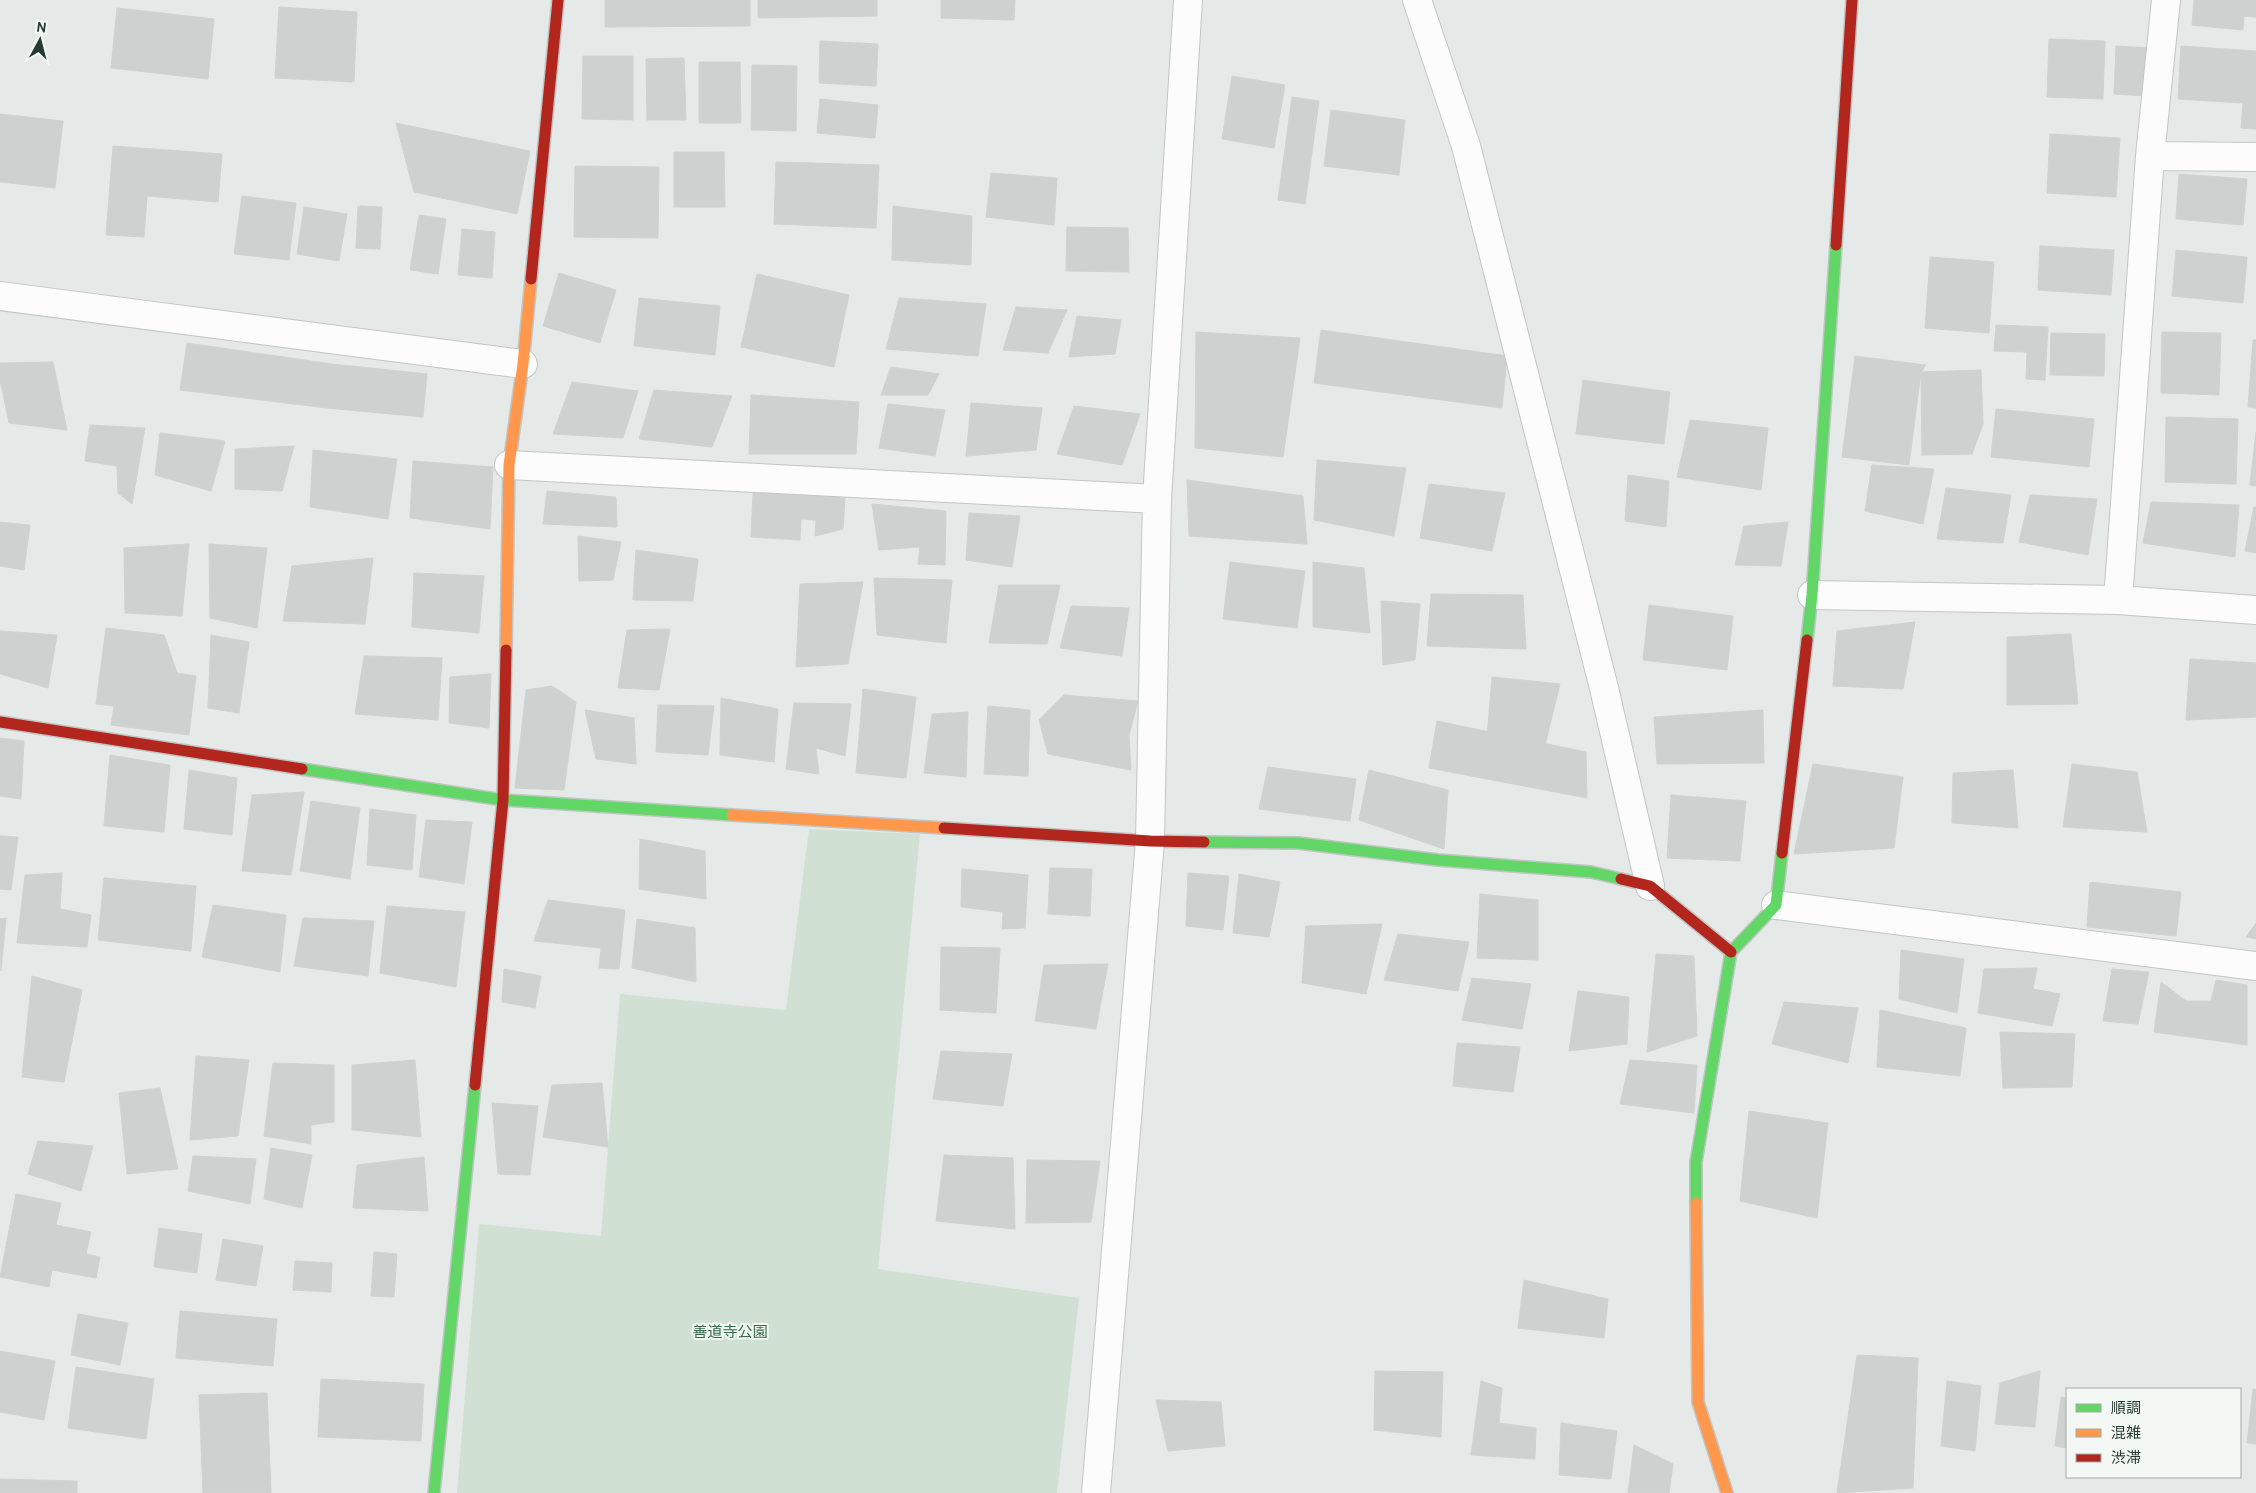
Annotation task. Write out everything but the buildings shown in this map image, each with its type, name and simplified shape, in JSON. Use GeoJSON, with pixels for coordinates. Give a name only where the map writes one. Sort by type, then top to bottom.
{"type":"FeatureCollection","features":[{"type":"Feature","properties":{"kind":"street"},"geometry":{"type":"LineString","coordinates":[[434,1493],[503,800],[509,465],[523,364],[558,0]]}},
{"type":"Feature","properties":{"kind":"street"},"geometry":{"type":"LineString","coordinates":[[1096,1493],[1150,841],[1157,499],[1188,0]]}},
{"type":"Feature","properties":{"kind":"street"},"geometry":{"type":"LineString","coordinates":[[1417,0],[1466,146],[1604,688],[1650,886]]}},
{"type":"Feature","properties":{"kind":"street"},"geometry":{"type":"LineString","coordinates":[[1727,1493],[1698,1402],[1696,1162],[1731,952],[1776,905],[1812,595],[1852,0]]}},
{"type":"Feature","properties":{"kind":"street"},"geometry":{"type":"LineString","coordinates":[[2118,600],[2150,156],[2166,0]]}},
{"type":"Feature","properties":{"kind":"street"},"geometry":{"type":"LineString","coordinates":[[2150,156],[2256,157]]}},
{"type":"Feature","properties":{"kind":"street"},"geometry":{"type":"LineString","coordinates":[[0,296],[523,364]]}},
{"type":"Feature","properties":{"kind":"street"},"geometry":{"type":"LineString","coordinates":[[509,465],[1157,499]]}},
{"type":"Feature","properties":{"kind":"street"},"geometry":{"type":"LineString","coordinates":[[1812,595],[2118,600],[2256,610]]}},
{"type":"Feature","properties":{"kind":"street"},"geometry":{"type":"LineString","coordinates":[[0,722],[503,800],[1150,841],[1298,843],[1438,860],[1591,872],[1650,886],[1731,952]]}},
{"type":"Feature","properties":{"kind":"street"},"geometry":{"type":"LineString","coordinates":[[1776,905],[2256,966]]}},
{"type":"Feature","properties":{"kind":"green space","name":"善道寺公園"},"geometry":{"type":"Polygon","coordinates":[[[809,829],[920,834],[878,1269],[1079,1298],[1057,1493],[457,1493],[479,1224],[601,1236],[620,994],[786,1010],[809,829]]]}},
{"type":"Feature","properties":{"kind":"traffic: fast"},"geometry":{"type":"LineString","coordinates":[[1807,640],[1812,595],[1836,245]]}},
{"type":"Feature","properties":{"kind":"traffic: fast"},"geometry":{"type":"LineString","coordinates":[[302,769],[503,800],[732,815]]}},
{"type":"Feature","properties":{"kind":"traffic: fast"},"geometry":{"type":"LineString","coordinates":[[1204,842],[1298,843],[1438,860],[1591,872],[1621,879]]}},
{"type":"Feature","properties":{"kind":"traffic: fast"},"geometry":{"type":"LineString","coordinates":[[1696,1203],[1696,1162],[1731,952],[1776,905],[1782,853]]}},
{"type":"Feature","properties":{"kind":"traffic: fast"},"geometry":{"type":"LineString","coordinates":[[434,1493],[475,1085]]}},
{"type":"Feature","properties":{"kind":"traffic: slow"},"geometry":{"type":"LineString","coordinates":[[506,650],[509,465],[523,364],[531,279]]}},
{"type":"Feature","properties":{"kind":"traffic: slow"},"geometry":{"type":"LineString","coordinates":[[732,815],[944,828]]}},
{"type":"Feature","properties":{"kind":"traffic: slow"},"geometry":{"type":"LineString","coordinates":[[1696,1203],[1698,1402],[1727,1493]]}},
{"type":"Feature","properties":{"kind":"traffic: jam"},"geometry":{"type":"LineString","coordinates":[[531,279],[558,0]]}},
{"type":"Feature","properties":{"kind":"traffic: jam"},"geometry":{"type":"LineString","coordinates":[[1836,245],[1852,0]]}},
{"type":"Feature","properties":{"kind":"traffic: jam"},"geometry":{"type":"LineString","coordinates":[[1782,853],[1807,640]]}},
{"type":"Feature","properties":{"kind":"traffic: jam"},"geometry":{"type":"LineString","coordinates":[[475,1085],[503,800],[506,650]]}},
{"type":"Feature","properties":{"kind":"traffic: jam"},"geometry":{"type":"LineString","coordinates":[[0,722],[302,769]]}},
{"type":"Feature","properties":{"kind":"traffic: jam"},"geometry":{"type":"LineString","coordinates":[[944,828],[1150,841],[1204,842]]}},
{"type":"Feature","properties":{"kind":"traffic: jam"},"geometry":{"type":"LineString","coordinates":[[1621,879],[1650,886],[1731,952]]}}]}
